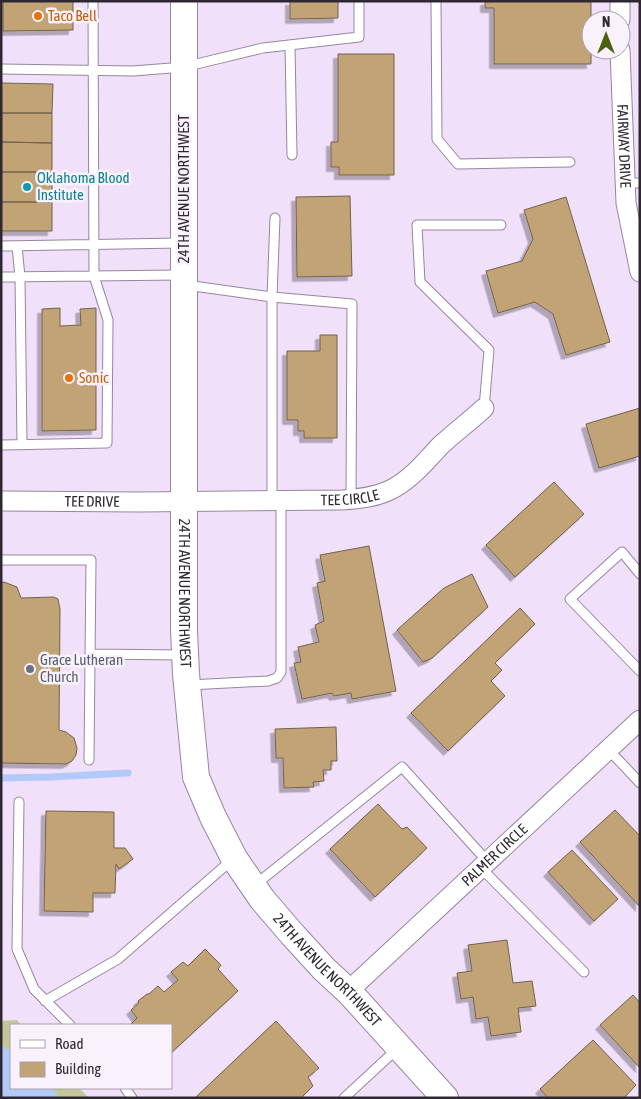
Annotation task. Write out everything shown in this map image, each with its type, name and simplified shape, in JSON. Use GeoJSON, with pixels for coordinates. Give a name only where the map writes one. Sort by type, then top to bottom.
{"type":"FeatureCollection","features":[{"type":"Feature","properties":{"kind":"main road","name":"24TH AVENUE NORTHWEST"},"geometry":{"type":"LineString","coordinates":[[184,1],[183,501],[185,655],[196,777],[213,817],[234,858],[267,906],[324,970],[350,993],[444,1098]]}},
{"type":"Feature","properties":{"kind":"street","name":"FAIRWAY DRIVE"},"geometry":{"type":"LineString","coordinates":[[621,60],[632,183],[630,231],[640,272]]}},
{"type":"Feature","properties":{"kind":"street","name":"TEE CIRCLE"},"geometry":{"type":"LineString","coordinates":[[183,501],[351,500],[364,498],[394,488],[425,463],[441,445],[484,408]]}},
{"type":"Feature","properties":{"kind":"street","name":"TEE DRIVE"},"geometry":{"type":"LineString","coordinates":[[1,501],[183,501]]}},
{"type":"Feature","properties":{"kind":"street","name":"PALMER CIRCLE"},"geometry":{"type":"LineString","coordinates":[[350,993],[358,982],[640,720]]}},
{"type":"Feature","properties":{"kind":"lane"},"geometry":{"type":"LineString","coordinates":[[1,445],[107,443],[108,320],[94,276],[93,1]]}},
{"type":"Feature","properties":{"kind":"lane"},"geometry":{"type":"LineString","coordinates":[[1,69],[133,71],[184,67],[263,48],[359,37],[359,1]]}},
{"type":"Feature","properties":{"kind":"lane"},"geometry":{"type":"LineString","coordinates":[[436,1],[437,140],[458,164],[570,162]]}},
{"type":"Feature","properties":{"kind":"lane"},"geometry":{"type":"LineString","coordinates":[[290,45],[292,155]]}},
{"type":"Feature","properties":{"kind":"lane"},"geometry":{"type":"LineString","coordinates":[[187,685],[268,681],[277,678],[281,672],[272,297],[275,218]]}},
{"type":"Feature","properties":{"kind":"lane"},"geometry":{"type":"LineString","coordinates":[[484,408],[489,350],[420,282],[417,225],[501,225]]}},
{"type":"Feature","properties":{"kind":"lane"},"geometry":{"type":"LineString","coordinates":[[1,246],[183,244]]}},
{"type":"Feature","properties":{"kind":"lane"},"geometry":{"type":"LineString","coordinates":[[17,246],[20,277],[22,445]]}},
{"type":"Feature","properties":{"kind":"lane"},"geometry":{"type":"LineString","coordinates":[[1,277],[94,276],[184,280],[272,297],[352,304],[351,500]]}},
{"type":"Feature","properties":{"kind":"lane"},"geometry":{"type":"LineString","coordinates":[[640,574],[622,552],[570,598],[640,672]]}},
{"type":"Feature","properties":{"kind":"lane"},"geometry":{"type":"LineString","coordinates":[[1,560],[91,560],[89,760]]}},
{"type":"Feature","properties":{"kind":"lane"},"geometry":{"type":"LineString","coordinates":[[91,654],[185,655]]}},
{"type":"Feature","properties":{"kind":"lane"},"geometry":{"type":"LineString","coordinates":[[608,749],[640,783]]}},
{"type":"Feature","properties":{"kind":"lane"},"geometry":{"type":"LineString","coordinates":[[253,886],[402,766],[484,864],[584,972]]}},
{"type":"Feature","properties":{"kind":"lane"},"geometry":{"type":"LineString","coordinates":[[19,802],[17,948],[34,989],[69,1024]]}},
{"type":"Feature","properties":{"kind":"lane"},"geometry":{"type":"LineString","coordinates":[[45,1001],[118,959],[234,858]]}},
{"type":"Feature","properties":{"kind":"lane"},"geometry":{"type":"LineString","coordinates":[[344,1098],[399,1048]]}},
{"type":"Feature","properties":{"kind":"green space"},"geometry":{"type":"Polygon","coordinates":[[[17,1020],[20,1024],[10,1024],[10,1089],[80,1089],[89,1098],[1,1098],[1,1021],[17,1020]]]}},
{"type":"Feature","properties":{"kind":"water"},"geometry":{"type":"Polygon","coordinates":[[[10,1049],[10,1089],[52,1089],[61,1098],[1,1098],[1,1054],[10,1049]]]}},
{"type":"Feature","properties":{"kind":"building","name":"Taco Bell"},"geometry":{"type":"Polygon","coordinates":[[[3,1],[73,1],[73,30],[3,31],[3,1]]]}},
{"type":"Feature","properties":{"kind":"building"},"geometry":{"type":"Polygon","coordinates":[[[290,1],[338,1],[338,18],[290,19],[290,1]]]}},
{"type":"Feature","properties":{"kind":"building"},"geometry":{"type":"Polygon","coordinates":[[[485,1],[591,1],[591,10],[581,10],[581,60],[591,60],[591,64],[494,64],[494,8],[485,8],[485,1]]]}},
{"type":"Feature","properties":{"kind":"building"},"geometry":{"type":"Polygon","coordinates":[[[338,54],[394,54],[394,175],[339,175],[339,167],[331,167],[331,142],[338,142],[338,54]]]}},
{"type":"Feature","properties":{"kind":"building"},"geometry":{"type":"Polygon","coordinates":[[[1,83],[53,84],[52,113],[1,113],[1,83]]]}},
{"type":"Feature","properties":{"kind":"building"},"geometry":{"type":"Polygon","coordinates":[[[1,113],[52,113],[52,143],[1,142],[1,113]]]}},
{"type":"Feature","properties":{"kind":"building"},"geometry":{"type":"Polygon","coordinates":[[[1,142],[52,143],[52,172],[1,172],[1,142]]]}},
{"type":"Feature","properties":{"kind":"building","name":"Oklahoma Blood Institute"},"geometry":{"type":"Polygon","coordinates":[[[1,172],[52,172],[52,202],[1,202],[1,172]]]}},
{"type":"Feature","properties":{"kind":"building"},"geometry":{"type":"Polygon","coordinates":[[[350,196],[352,276],[297,277],[296,197],[350,196]]]}},
{"type":"Feature","properties":{"kind":"building"},"geometry":{"type":"Polygon","coordinates":[[[566,197],[610,342],[566,355],[553,314],[535,302],[498,313],[486,271],[522,261],[533,239],[524,210],[566,197]]]}},
{"type":"Feature","properties":{"kind":"building"},"geometry":{"type":"Polygon","coordinates":[[[1,202],[52,202],[52,231],[1,231],[1,202]]]}},
{"type":"Feature","properties":{"kind":"building","name":"Sonic"},"geometry":{"type":"Polygon","coordinates":[[[60,308],[60,326],[81,325],[80,309],[96,308],[96,430],[42,431],[42,309],[60,308]]]}},
{"type":"Feature","properties":{"kind":"building"},"geometry":{"type":"Polygon","coordinates":[[[320,335],[337,335],[337,438],[304,438],[304,431],[298,431],[298,420],[287,420],[287,351],[320,351],[320,335]]]}},
{"type":"Feature","properties":{"kind":"building"},"geometry":{"type":"Polygon","coordinates":[[[640,408],[640,456],[599,468],[586,424],[640,408]]]}},
{"type":"Feature","properties":{"kind":"building"},"geometry":{"type":"Polygon","coordinates":[[[554,482],[584,514],[515,577],[486,545],[554,482]]]}},
{"type":"Feature","properties":{"kind":"building"},"geometry":{"type":"Polygon","coordinates":[[[369,546],[396,691],[352,699],[351,693],[334,696],[332,693],[302,699],[294,663],[301,662],[298,647],[319,642],[315,625],[324,621],[317,583],[325,581],[320,555],[369,546]]]}},
{"type":"Feature","properties":{"kind":"building"},"geometry":{"type":"Polygon","coordinates":[[[472,574],[488,607],[432,658],[423,662],[397,630],[444,588],[472,574]]]}},
{"type":"Feature","properties":{"kind":"building","name":"Grace Lutheran Church"},"geometry":{"type":"Polygon","coordinates":[[[4,582],[17,587],[21,598],[54,597],[58,599],[60,609],[59,730],[66,732],[74,738],[77,748],[76,755],[72,761],[66,764],[1,763],[1,583],[4,582]]]}},
{"type":"Feature","properties":{"kind":"building"},"geometry":{"type":"Polygon","coordinates":[[[520,608],[535,624],[495,663],[502,670],[491,681],[505,696],[448,751],[411,713],[520,608]]]}},
{"type":"Feature","properties":{"kind":"building"},"geometry":{"type":"Polygon","coordinates":[[[336,727],[337,761],[331,761],[331,770],[323,770],[324,781],[313,782],[314,787],[284,788],[283,758],[276,758],[275,729],[336,727]]]}},
{"type":"Feature","properties":{"kind":"building"},"geometry":{"type":"Polygon","coordinates":[[[378,804],[402,829],[407,827],[427,848],[375,897],[330,849],[378,804]]]}},
{"type":"Feature","properties":{"kind":"building"},"geometry":{"type":"Polygon","coordinates":[[[615,810],[640,836],[640,907],[580,842],[615,810]]]}},
{"type":"Feature","properties":{"kind":"building"},"geometry":{"type":"Polygon","coordinates":[[[46,811],[114,812],[114,848],[125,848],[133,859],[119,869],[116,864],[115,893],[93,893],[93,912],[44,911],[46,811]]]}},
{"type":"Feature","properties":{"kind":"building"},"geometry":{"type":"Polygon","coordinates":[[[572,850],[618,899],[594,921],[548,872],[572,850]]]}},
{"type":"Feature","properties":{"kind":"building"},"geometry":{"type":"Polygon","coordinates":[[[507,940],[513,983],[532,981],[536,1006],[518,1008],[521,1032],[491,1036],[488,1017],[476,1019],[473,997],[461,999],[457,973],[472,971],[468,945],[507,940]]]}},
{"type":"Feature","properties":{"kind":"building"},"geometry":{"type":"Polygon","coordinates":[[[205,949],[221,965],[218,969],[238,991],[172,1052],[172,1024],[131,1024],[137,1018],[131,1010],[139,1003],[138,1001],[158,986],[164,992],[178,980],[171,972],[183,962],[188,966],[205,949]]]}},
{"type":"Feature","properties":{"kind":"building"},"geometry":{"type":"Polygon","coordinates":[[[633,995],[640,1003],[640,1068],[600,1025],[633,995]]]}},
{"type":"Feature","properties":{"kind":"building"},"geometry":{"type":"Polygon","coordinates":[[[276,1021],[319,1068],[308,1077],[313,1086],[301,1098],[195,1098],[276,1021]]]}},
{"type":"Feature","properties":{"kind":"building"},"geometry":{"type":"Polygon","coordinates":[[[593,1040],[636,1085],[624,1098],[548,1098],[540,1089],[593,1040]]]}},
{"type":"Feature","properties":{"kind":"waterway"},"geometry":{"type":"LineString","coordinates":[[1,778],[128,773]]}},
{"type":"Feature","properties":{"kind":"waterway"},"geometry":{"type":"LineString","coordinates":[[1,1048],[7,1056]]}},
{"type":"Feature","properties":{"kind":"place","name":"Taco Bell"},"geometry":{"type":"Point","coordinates":[38,16]}},
{"type":"Feature","properties":{"kind":"place","name":"Oklahoma Blood Institute"},"geometry":{"type":"Point","coordinates":[27,187]}},
{"type":"Feature","properties":{"kind":"place","name":"Sonic"},"geometry":{"type":"Point","coordinates":[69,378]}},
{"type":"Feature","properties":{"kind":"place","name":"Grace Lutheran Church"},"geometry":{"type":"Point","coordinates":[30,669]}}]}
